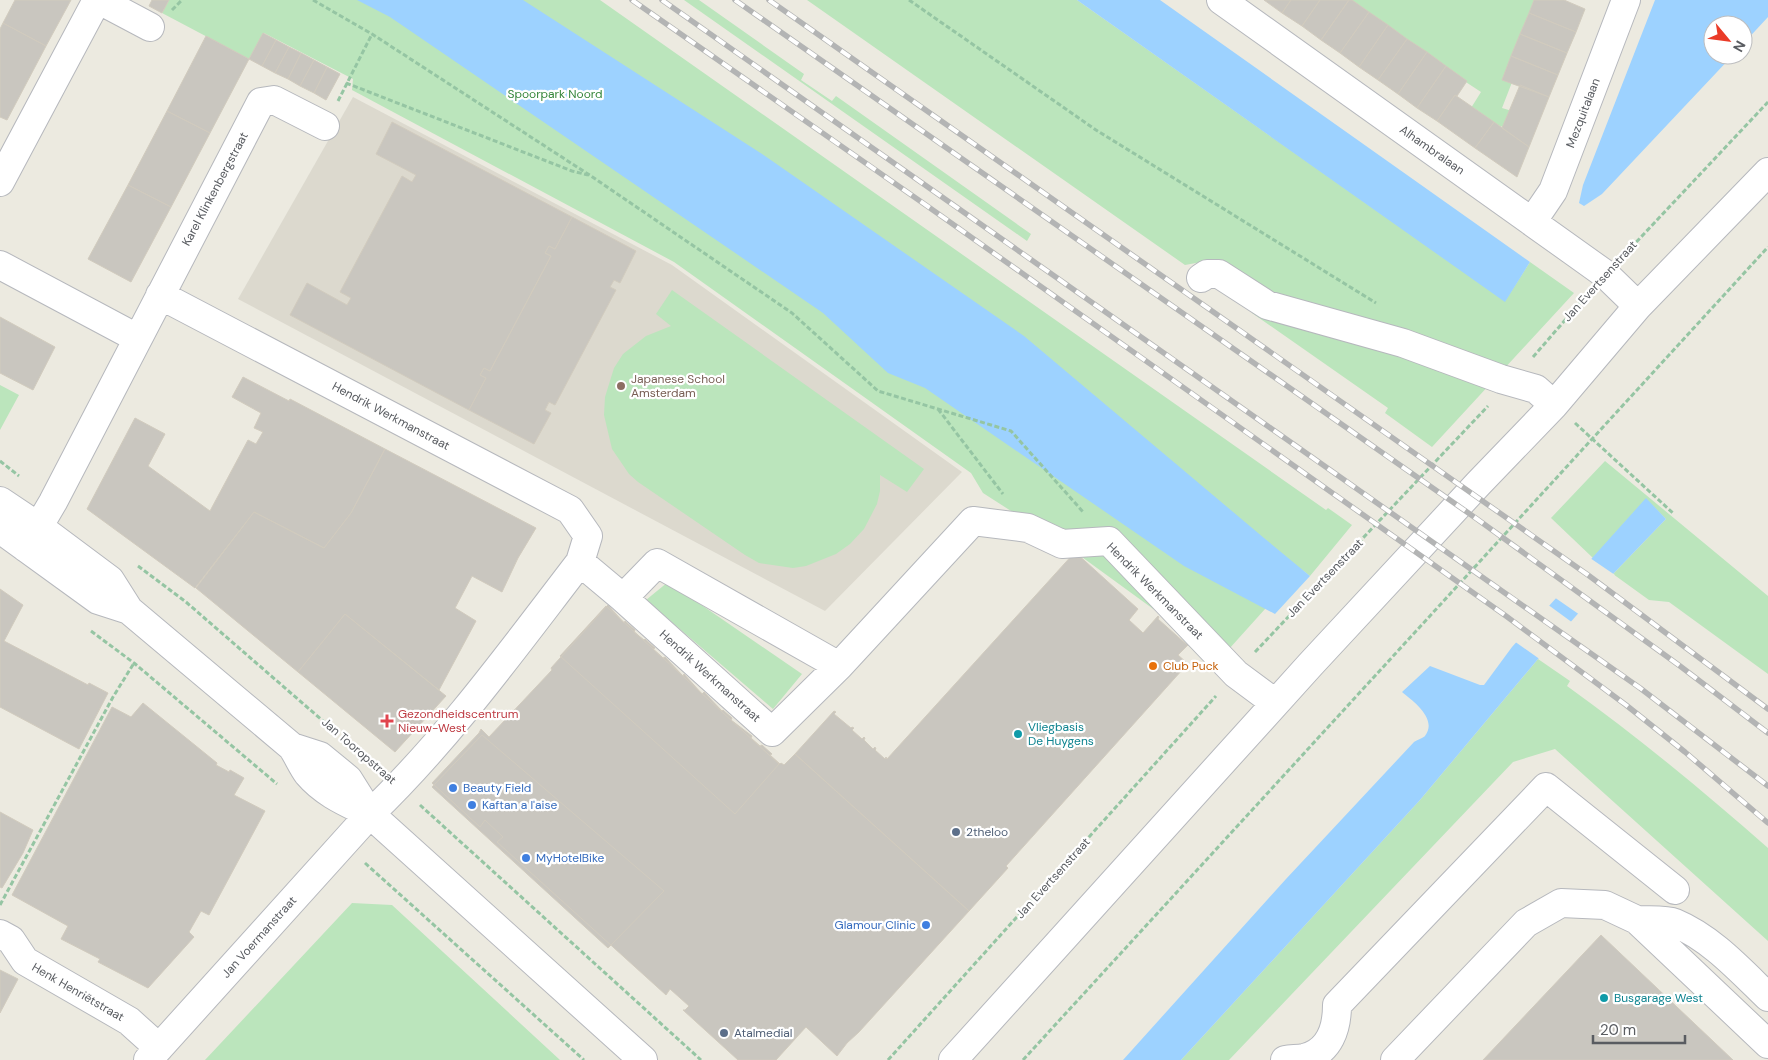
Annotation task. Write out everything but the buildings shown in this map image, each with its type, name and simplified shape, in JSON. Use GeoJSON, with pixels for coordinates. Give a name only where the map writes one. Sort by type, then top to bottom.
{"type":"FeatureCollection","features":[{"type":"Feature","properties":{"kind":"street"},"geometry":{"type":"LineString","coordinates":[[0,182],[98,0],[150,26]]}},
{"type":"Feature","properties":{"kind":"street","name":"Alhambralaan"},"geometry":{"type":"LineString","coordinates":[[1221,0],[1605,274],[1638,306]]}},
{"type":"Feature","properties":{"kind":"street","name":"Mezquitalaan"},"geometry":{"type":"LineString","coordinates":[[1532,222],[1553,192],[1622,1]]}},
{"type":"Feature","properties":{"kind":"street","name":"Karel Klinkenbergstraat"},"geometry":{"type":"LineString","coordinates":[[33,538],[261,102],[274,100],[325,126]]}},
{"type":"Feature","properties":{"kind":"street"},"geometry":{"type":"LineString","coordinates":[[952,1059],[1275,702],[1554,405],[1638,306],[1768,172]]}},
{"type":"Feature","properties":{"kind":"street"},"geometry":{"type":"LineString","coordinates":[[0,264],[137,338]]}},
{"type":"Feature","properties":{"kind":"street"},"geometry":{"type":"LineString","coordinates":[[1201,278],[1207,274],[1219,274],[1259,301],[1277,309],[1403,343],[1511,382],[1536,389],[1554,405]]}},
{"type":"Feature","properties":{"kind":"street","name":"Hendrik Werkmanstraat"},"geometry":{"type":"LineString","coordinates":[[160,295],[570,510],[588,536],[580,562],[469,706],[399,786],[370,814]]}},
{"type":"Feature","properties":{"kind":"street"},"geometry":{"type":"LineString","coordinates":[[0,501],[33,538]]}},
{"type":"Feature","properties":{"kind":"street","name":"Hendrik Werkmanstraat"},"geometry":{"type":"LineString","coordinates":[[580,562],[623,598],[772,732],[839,666],[973,521],[1028,528],[1062,544],[1109,540],[1236,674],[1275,702]]}},
{"type":"Feature","properties":{"kind":"street"},"geometry":{"type":"LineString","coordinates":[[0,529],[33,538],[110,580],[129,610],[292,747],[320,756],[348,779],[370,814],[642,1060]]}},
{"type":"Feature","properties":{"kind":"street"},"geometry":{"type":"LineString","coordinates":[[623,598],[657,563],[839,666]]}},
{"type":"Feature","properties":{"kind":"street"},"geometry":{"type":"LineString","coordinates":[[1285,1060],[1306,1058],[1324,1047],[1331,1038],[1335,1027],[1337,1005],[1546,787],[1675,890]]}},
{"type":"Feature","properties":{"kind":"street","name":"Jan Voermanstraat"},"geometry":{"type":"LineString","coordinates":[[154,1054],[370,814]]}},
{"type":"Feature","properties":{"kind":"street"},"geometry":{"type":"LineString","coordinates":[[1395,1060],[1526,923],[1561,903],[1605,905],[1637,920],[1768,1044]]}},
{"type":"Feature","properties":{"kind":"street"},"geometry":{"type":"LineString","coordinates":[[1637,920],[1673,922],[1704,939],[1768,997]]}},
{"type":"Feature","properties":{"kind":"street","name":"Henk Henriëtstraat"},"geometry":{"type":"LineString","coordinates":[[0,934],[11,940],[25,961],[129,1021],[154,1054]]}},
{"type":"Feature","properties":{"kind":"path"},"geometry":{"type":"LineString","coordinates":[[313,0],[372,34],[591,176],[792,312],[878,391],[1011,431],[1060,486]]}},
{"type":"Feature","properties":{"kind":"path"},"geometry":{"type":"LineString","coordinates":[[909,0],[1096,130],[1380,306]]}},
{"type":"Feature","properties":{"kind":"path"},"geometry":{"type":"LineString","coordinates":[[325,126],[372,34]]}},
{"type":"Feature","properties":{"kind":"path"},"geometry":{"type":"LineString","coordinates":[[346,84],[572,171],[591,176]]}},
{"type":"Feature","properties":{"kind":"path","name":"Jan Evertsenstraat"},"geometry":{"type":"LineString","coordinates":[[888,1060],[1236,674],[1511,382],[1605,274],[1768,102]]}},
{"type":"Feature","properties":{"kind":"path"},"geometry":{"type":"LineString","coordinates":[[1023,1060],[1768,247]]}},
{"type":"Feature","properties":{"kind":"path"},"geometry":{"type":"LineString","coordinates":[[938,409],[1028,528]]}},
{"type":"Feature","properties":{"kind":"path"},"geometry":{"type":"LineString","coordinates":[[1593,438],[1674,514]]}},
{"type":"Feature","properties":{"kind":"path"},"geometry":{"type":"LineString","coordinates":[[0,461],[53,502]]}},
{"type":"Feature","properties":{"kind":"path","name":"Jan Tooropstraat"},"geometry":{"type":"LineString","coordinates":[[130,560],[186,602],[337,733]]}},
{"type":"Feature","properties":{"kind":"path"},"geometry":{"type":"LineString","coordinates":[[88,628],[134,663],[282,788]]}},
{"type":"Feature","properties":{"kind":"path"},"geometry":{"type":"LineString","coordinates":[[0,906],[113,697],[134,663]]}},
{"type":"Feature","properties":{"kind":"path","name":"Jan Tooropstraat"},"geometry":{"type":"LineString","coordinates":[[399,786],[701,1060]]}},
{"type":"Feature","properties":{"kind":"path"},"geometry":{"type":"LineString","coordinates":[[371,867],[584,1060]]}},
{"type":"Feature","properties":{"kind":"shaded area","name":"Japanese School Amsterdam"},"geometry":{"type":"Polygon","coordinates":[[[353,97],[672,265],[962,472],[825,611],[238,299],[353,97]]]}},
{"type":"Feature","properties":{"kind":"green space","name":"Spoorpark Noord"},"geometry":{"type":"Polygon","coordinates":[[[169,0],[600,0],[1326,510],[1328,508],[1352,525],[1310,576],[1301,569],[1211,669],[1156,611],[1075,552],[983,493],[971,473],[674,262],[352,90],[353,79],[264,33],[249,59],[162,13],[169,0]]]}},
{"type":"Feature","properties":{"kind":"green space"},"geometry":{"type":"Polygon","coordinates":[[[684,0],[699,0],[804,74],[801,80],[832,101],[836,96],[1031,234],[1027,241],[684,0]]]}},
{"type":"Feature","properties":{"kind":"green space"},"geometry":{"type":"Polygon","coordinates":[[[807,0],[1077,0],[1505,301],[1530,262],[1574,293],[1432,447],[1385,413],[1388,408],[1252,313],[1265,291],[1218,259],[1185,265],[807,0]]]}},
{"type":"Feature","properties":{"kind":"green space"},"geometry":{"type":"Polygon","coordinates":[[[1341,0],[1544,0],[1502,108],[1512,111],[1506,128],[1497,125],[1471,108],[1481,92],[1341,0]]]}},
{"type":"Feature","properties":{"kind":"green space"},"geometry":{"type":"Polygon","coordinates":[[[672,290],[924,469],[907,492],[880,475],[880,491],[877,504],[864,529],[850,544],[836,554],[806,566],[793,568],[759,563],[638,482],[629,474],[612,449],[604,415],[605,397],[614,368],[623,354],[646,336],[671,326],[656,314],[672,290]]]}},
{"type":"Feature","properties":{"kind":"green space"},"geometry":{"type":"Polygon","coordinates":[[[0,385],[19,395],[0,430],[0,385]]]}},
{"type":"Feature","properties":{"kind":"green space"},"geometry":{"type":"Polygon","coordinates":[[[1605,461],[1768,596],[1768,674],[1669,602],[1649,600],[1613,574],[1666,519],[1646,499],[1593,558],[1551,518],[1605,461]]]}},
{"type":"Feature","properties":{"kind":"green space"},"geometry":{"type":"Polygon","coordinates":[[[668,582],[802,674],[773,709],[646,600],[668,582]]]}},
{"type":"Feature","properties":{"kind":"green space"},"geometry":{"type":"Polygon","coordinates":[[[1538,659],[1570,681],[1567,686],[1669,764],[1768,848],[1768,941],[1555,749],[1513,762],[1229,1060],[1181,1060],[1420,800],[1538,659]]]}},
{"type":"Feature","properties":{"kind":"green space"},"geometry":{"type":"Polygon","coordinates":[[[352,903],[392,905],[560,1060],[205,1060],[352,903]]]}},
{"type":"Feature","properties":{"kind":"water"},"geometry":{"type":"Polygon","coordinates":[[[357,0],[523,0],[765,156],[1024,336],[1310,576],[1275,614],[1184,566],[925,388],[888,373],[823,313],[390,17],[357,0]]]}},
{"type":"Feature","properties":{"kind":"water"},"geometry":{"type":"Polygon","coordinates":[[[1077,0],[1160,0],[1530,262],[1505,302],[1077,0]]]}},
{"type":"Feature","properties":{"kind":"water"},"geometry":{"type":"Polygon","coordinates":[[[1655,0],[1768,0],[1768,17],[1753,33],[1753,15],[1703,15],[1703,65],[1724,65],[1602,194],[1584,206],[1579,203],[1583,185],[1655,0]]]}},
{"type":"Feature","properties":{"kind":"water"},"geometry":{"type":"Polygon","coordinates":[[[1646,498],[1666,519],[1613,574],[1538,659],[1420,800],[1181,1060],[1123,1060],[1286,879],[1414,742],[1425,736],[1428,730],[1428,723],[1423,711],[1402,692],[1430,666],[1484,685],[1512,647],[1646,498]]]}},
{"type":"Feature","properties":{"kind":"pier"},"geometry":{"type":"Polygon","coordinates":[[[1590,558],[1615,575],[1580,615],[1554,597],[1590,558]]]}},
{"type":"Feature","properties":{"kind":"pier"},"geometry":{"type":"Polygon","coordinates":[[[1547,604],[1573,623],[1541,660],[1514,641],[1547,604]]]}},
{"type":"Feature","properties":{"kind":"railway"},"geometry":{"type":"LineString","coordinates":[[632,0],[930,208],[1506,616],[1626,705],[1685,752],[1768,823]]}},
{"type":"Feature","properties":{"kind":"railway"},"geometry":{"type":"LineString","coordinates":[[662,0],[1640,688],[1768,786]]}},
{"type":"Feature","properties":{"kind":"railway"},"geometry":{"type":"LineString","coordinates":[[735,0],[1477,519],[1680,666],[1768,733]]}},
{"type":"Feature","properties":{"kind":"railway"},"geometry":{"type":"LineString","coordinates":[[769,0],[1588,575],[1768,709]]}},
{"type":"Feature","properties":{"kind":"place","name":"Japanese School Amsterdam"},"geometry":{"type":"Point","coordinates":[621,386]}},
{"type":"Feature","properties":{"kind":"place","name":"Club Puck"},"geometry":{"type":"Point","coordinates":[1153,666]}},
{"type":"Feature","properties":{"kind":"place","name":"Gezondheidscentrum Nieuw-West"},"geometry":{"type":"Point","coordinates":[387,721]}},
{"type":"Feature","properties":{"kind":"place","name":"Vliegbasis De Huygens"},"geometry":{"type":"Point","coordinates":[1018,734]}},
{"type":"Feature","properties":{"kind":"place","name":"Beauty Field"},"geometry":{"type":"Point","coordinates":[453,788]}},
{"type":"Feature","properties":{"kind":"place","name":"Kaftan a l'aise"},"geometry":{"type":"Point","coordinates":[472,805]}},
{"type":"Feature","properties":{"kind":"place","name":"2theloo"},"geometry":{"type":"Point","coordinates":[956,832]}},
{"type":"Feature","properties":{"kind":"place","name":"MyHotelBike"},"geometry":{"type":"Point","coordinates":[526,858]}},
{"type":"Feature","properties":{"kind":"place","name":"Glamour Clinic"},"geometry":{"type":"Point","coordinates":[926,925]}},
{"type":"Feature","properties":{"kind":"place","name":"Busgarage West"},"geometry":{"type":"Point","coordinates":[1604,998]}},
{"type":"Feature","properties":{"kind":"place","name":"Atalmedial"},"geometry":{"type":"Point","coordinates":[724,1033]}}]}
